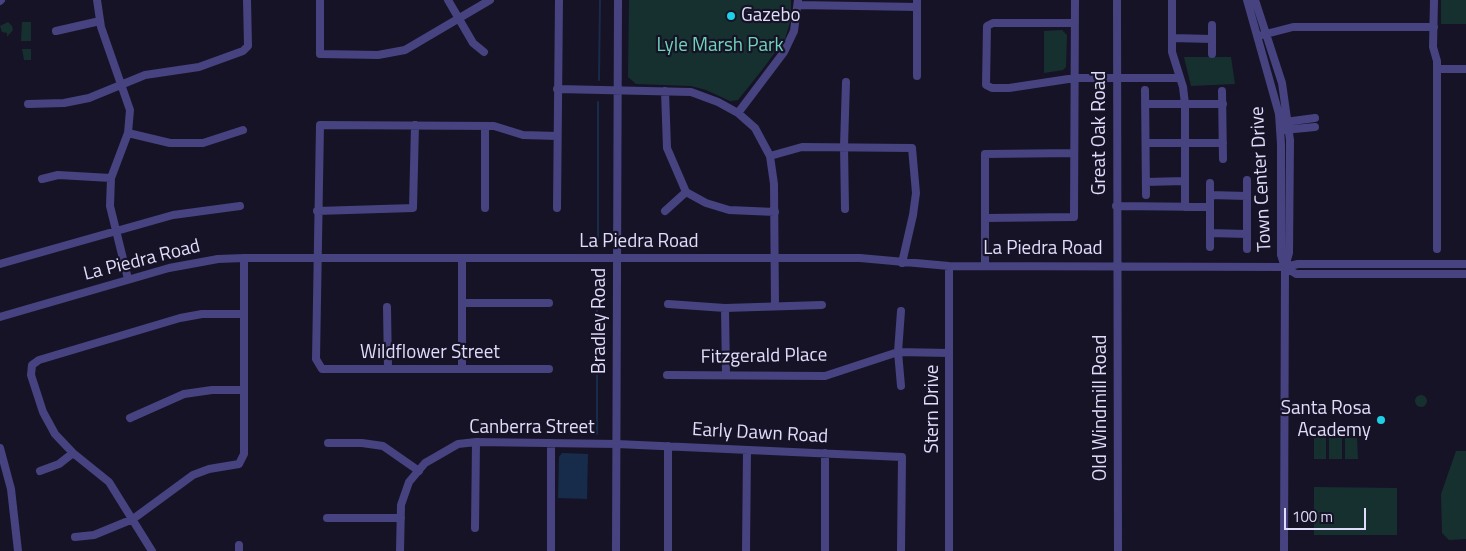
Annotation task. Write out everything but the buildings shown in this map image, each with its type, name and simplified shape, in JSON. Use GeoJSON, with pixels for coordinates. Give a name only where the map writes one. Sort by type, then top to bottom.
{"type":"FeatureCollection","features":[{"type":"Feature","properties":{"kind":"street"},"geometry":{"type":"LineString","coordinates":[[97,0],[100,21],[130,110],[128,133],[111,178],[110,206],[128,279]]}},
{"type":"Feature","properties":{"kind":"street"},"geometry":{"type":"LineString","coordinates":[[28,104],[64,104],[89,98],[145,75],[199,67],[244,51],[248,46],[247,0]]}},
{"type":"Feature","properties":{"kind":"street"},"geometry":{"type":"LineString","coordinates":[[320,0],[320,54],[378,55],[405,50],[490,0]]}},
{"type":"Feature","properties":{"kind":"street"},"geometry":{"type":"LineString","coordinates":[[448,0],[473,43],[484,52]]}},
{"type":"Feature","properties":{"kind":"street"},"geometry":{"type":"LineString","coordinates":[[556,208],[559,0]]}},
{"type":"Feature","properties":{"kind":"street","name":"Bradley Road"},"geometry":{"type":"LineString","coordinates":[[616,551],[618,0]]}},
{"type":"Feature","properties":{"kind":"street"},"geometry":{"type":"LineString","coordinates":[[986,218],[1074,217],[1075,0]]}},
{"type":"Feature","properties":{"kind":"street","name":"Great Oak Road"},"geometry":{"type":"LineString","coordinates":[[1116,266],[1117,0]]}},
{"type":"Feature","properties":{"kind":"street"},"geometry":{"type":"LineString","coordinates":[[1172,0],[1172,52],[1185,104],[1185,206]]}},
{"type":"Feature","properties":{"kind":"street","name":"Town Center Drive"},"geometry":{"type":"LineString","coordinates":[[1247,0],[1271,82],[1280,126],[1281,255],[1285,267]]}},
{"type":"Feature","properties":{"kind":"street","name":"Town Center Drive"},"geometry":{"type":"LineString","coordinates":[[1255,0],[1282,83],[1289,125],[1289,245],[1285,267]]}},
{"type":"Feature","properties":{"kind":"street"},"geometry":{"type":"LineString","coordinates":[[1434,0],[1437,69],[1437,249]]}},
{"type":"Feature","properties":{"kind":"street"},"geometry":{"type":"LineString","coordinates":[[738,113],[784,52],[794,31],[798,2],[917,4],[917,76]]}},
{"type":"Feature","properties":{"kind":"street"},"geometry":{"type":"LineString","coordinates":[[56,31],[100,21]]}},
{"type":"Feature","properties":{"kind":"street"},"geometry":{"type":"LineString","coordinates":[[1075,23],[994,23],[987,26],[986,85],[992,88],[1009,88],[1075,78],[1180,78]]}},
{"type":"Feature","properties":{"kind":"street"},"geometry":{"type":"LineString","coordinates":[[1212,25],[1212,54]]}},
{"type":"Feature","properties":{"kind":"street"},"geometry":{"type":"LineString","coordinates":[[1257,36],[1293,27],[1434,27]]}},
{"type":"Feature","properties":{"kind":"street"},"geometry":{"type":"LineString","coordinates":[[1172,38],[1212,39]]}},
{"type":"Feature","properties":{"kind":"street"},"geometry":{"type":"LineString","coordinates":[[1437,69],[1466,69]]}},
{"type":"Feature","properties":{"kind":"street"},"geometry":{"type":"LineString","coordinates":[[845,210],[846,82]]}},
{"type":"Feature","properties":{"kind":"street"},"geometry":{"type":"LineString","coordinates":[[557,89],[691,92],[718,102],[738,113],[755,128],[770,156],[775,212],[775,306]]}},
{"type":"Feature","properties":{"kind":"street"},"geometry":{"type":"LineString","coordinates":[[1145,90],[1146,195]]}},
{"type":"Feature","properties":{"kind":"street"},"geometry":{"type":"LineString","coordinates":[[665,91],[667,148],[686,192],[706,203],[729,210],[775,212]]}},
{"type":"Feature","properties":{"kind":"street"},"geometry":{"type":"LineString","coordinates":[[1222,91],[1223,159]]}},
{"type":"Feature","properties":{"kind":"street"},"geometry":{"type":"LineString","coordinates":[[1145,104],[1222,104]]}},
{"type":"Feature","properties":{"kind":"street"},"geometry":{"type":"LineString","coordinates":[[1280,126],[1315,118]]}},
{"type":"Feature","properties":{"kind":"street"},"geometry":{"type":"LineString","coordinates":[[316,258],[320,125],[494,126],[522,135],[557,136]]}},
{"type":"Feature","properties":{"kind":"street"},"geometry":{"type":"LineString","coordinates":[[317,211],[414,208],[415,125]]}},
{"type":"Feature","properties":{"kind":"street"},"geometry":{"type":"LineString","coordinates":[[1289,125],[1315,127]]}},
{"type":"Feature","properties":{"kind":"street"},"geometry":{"type":"LineString","coordinates":[[485,126],[485,208]]}},
{"type":"Feature","properties":{"kind":"street"},"geometry":{"type":"LineString","coordinates":[[128,133],[170,143],[195,143],[243,130]]}},
{"type":"Feature","properties":{"kind":"street"},"geometry":{"type":"LineString","coordinates":[[1146,143],[1223,143]]}},
{"type":"Feature","properties":{"kind":"street"},"geometry":{"type":"LineString","coordinates":[[770,156],[802,147],[912,148],[916,193],[902,263]]}},
{"type":"Feature","properties":{"kind":"street"},"geometry":{"type":"LineString","coordinates":[[985,265],[985,154],[1074,153]]}},
{"type":"Feature","properties":{"kind":"street"},"geometry":{"type":"LineString","coordinates":[[42,179],[58,175],[111,178]]}},
{"type":"Feature","properties":{"kind":"street"},"geometry":{"type":"LineString","coordinates":[[1248,180],[1248,249]]}},
{"type":"Feature","properties":{"kind":"street"},"geometry":{"type":"LineString","coordinates":[[1146,182],[1184,182]]}},
{"type":"Feature","properties":{"kind":"street"},"geometry":{"type":"LineString","coordinates":[[1210,183],[1210,248]]}},
{"type":"Feature","properties":{"kind":"street"},"geometry":{"type":"LineString","coordinates":[[665,211],[686,192]]}},
{"type":"Feature","properties":{"kind":"street"},"geometry":{"type":"LineString","coordinates":[[1210,195],[1248,196]]}},
{"type":"Feature","properties":{"kind":"street"},"geometry":{"type":"LineString","coordinates":[[0,264],[173,215],[240,206]]}},
{"type":"Feature","properties":{"kind":"street"},"geometry":{"type":"LineString","coordinates":[[1116,206],[1210,207]]}},
{"type":"Feature","properties":{"kind":"street"},"geometry":{"type":"LineString","coordinates":[[1210,233],[1248,234]]}},
{"type":"Feature","properties":{"kind":"street"},"geometry":{"type":"LineString","coordinates":[[75,537],[94,535],[133,519],[193,475],[210,469],[239,464],[244,454],[244,258]]}},
{"type":"Feature","properties":{"kind":"street","name":"La Piedra Road"},"geometry":{"type":"LineString","coordinates":[[0,316],[128,279],[193,263],[244,258],[860,258],[950,266],[1285,267],[1298,264],[1466,264]]}},
{"type":"Feature","properties":{"kind":"street","name":"Wildflower Street"},"geometry":{"type":"LineString","coordinates":[[316,258],[316,359],[322,369],[549,369]]}},
{"type":"Feature","properties":{"kind":"street"},"geometry":{"type":"LineString","coordinates":[[462,258],[462,369]]}},
{"type":"Feature","properties":{"kind":"street","name":"Stern Drive"},"geometry":{"type":"LineString","coordinates":[[949,551],[950,266]]}},
{"type":"Feature","properties":{"kind":"street","name":"Old Windmill Road"},"geometry":{"type":"LineString","coordinates":[[1116,266],[1118,551]]}},
{"type":"Feature","properties":{"kind":"street"},"geometry":{"type":"LineString","coordinates":[[1284,551],[1285,267]]}},
{"type":"Feature","properties":{"kind":"street","name":"La Piedra Road"},"geometry":{"type":"LineString","coordinates":[[1285,267],[1296,274],[1466,274]]}},
{"type":"Feature","properties":{"kind":"street"},"geometry":{"type":"LineString","coordinates":[[462,303],[549,303]]}},
{"type":"Feature","properties":{"kind":"street"},"geometry":{"type":"LineString","coordinates":[[668,304],[725,308],[822,305]]}},
{"type":"Feature","properties":{"kind":"street"},"geometry":{"type":"LineString","coordinates":[[388,307],[388,369]]}},
{"type":"Feature","properties":{"kind":"street"},"geometry":{"type":"LineString","coordinates":[[725,308],[726,375]]}},
{"type":"Feature","properties":{"kind":"street"},"geometry":{"type":"LineString","coordinates":[[901,311],[898,352],[901,386]]}},
{"type":"Feature","properties":{"kind":"street"},"geometry":{"type":"LineString","coordinates":[[152,551],[109,482],[73,453],[55,434],[43,412],[31,375],[32,365],[39,360],[180,318],[202,314],[244,314]]}},
{"type":"Feature","properties":{"kind":"street","name":"Fitzgerald Place"},"geometry":{"type":"LineString","coordinates":[[667,375],[825,376],[898,352],[949,353]]}},
{"type":"Feature","properties":{"kind":"street"},"geometry":{"type":"LineString","coordinates":[[130,418],[184,394],[212,390],[243,390]]}},
{"type":"Feature","properties":{"kind":"street"},"geometry":{"type":"LineString","coordinates":[[475,528],[476,442]]}},
{"type":"Feature","properties":{"kind":"street","name":"Canberra Street"},"geometry":{"type":"LineString","coordinates":[[400,551],[401,505],[409,482],[425,463],[458,444],[476,442],[617,444]]}},
{"type":"Feature","properties":{"kind":"street"},"geometry":{"type":"LineString","coordinates":[[328,443],[362,443],[383,446],[419,471]]}},
{"type":"Feature","properties":{"kind":"street"},"geometry":{"type":"LineString","coordinates":[[551,443],[551,551]]}},
{"type":"Feature","properties":{"kind":"street","name":"Early Dawn Road"},"geometry":{"type":"LineString","coordinates":[[617,444],[902,457],[902,551]]}},
{"type":"Feature","properties":{"kind":"street"},"geometry":{"type":"LineString","coordinates":[[668,446],[668,551]]}},
{"type":"Feature","properties":{"kind":"street"},"geometry":{"type":"LineString","coordinates":[[0,448],[17,522],[18,551]]}},
{"type":"Feature","properties":{"kind":"street"},"geometry":{"type":"LineString","coordinates":[[746,551],[747,450]]}},
{"type":"Feature","properties":{"kind":"street"},"geometry":{"type":"LineString","coordinates":[[40,471],[59,464],[73,453]]}},
{"type":"Feature","properties":{"kind":"street"},"geometry":{"type":"LineString","coordinates":[[825,453],[825,551]]}},
{"type":"Feature","properties":{"kind":"street"},"geometry":{"type":"LineString","coordinates":[[327,518],[400,518]]}},
{"type":"Feature","properties":{"kind":"green space","name":"Lyle Marsh Park"},"geometry":{"type":"Polygon","coordinates":[[[629,0],[791,0],[791,19],[785,39],[762,70],[738,100],[730,101],[706,90],[691,86],[636,84],[628,77],[629,0]]]}},
{"type":"Feature","properties":{"kind":"green space"},"geometry":{"type":"Polygon","coordinates":[[[1441,0],[1466,0],[1466,24],[1441,24],[1441,0]]]}},
{"type":"Feature","properties":{"kind":"green space"},"geometry":{"type":"Polygon","coordinates":[[[8,22],[13,30],[7,37],[7,33],[2,32],[0,26],[8,22]]]}},
{"type":"Feature","properties":{"kind":"green space"},"geometry":{"type":"Polygon","coordinates":[[[22,22],[31,22],[31,41],[21,41],[22,22]]]}},
{"type":"Feature","properties":{"kind":"green space"},"geometry":{"type":"Polygon","coordinates":[[[1062,30],[1067,35],[1066,67],[1063,70],[1044,73],[1044,31],[1062,30]]]}},
{"type":"Feature","properties":{"kind":"green space"},"geometry":{"type":"Polygon","coordinates":[[[22,49],[31,49],[31,60],[24,60],[22,49]]]}},
{"type":"Feature","properties":{"kind":"green space"},"geometry":{"type":"Polygon","coordinates":[[[1184,57],[1231,57],[1235,84],[1191,86],[1184,57]]]}},
{"type":"Feature","properties":{"kind":"green space"},"geometry":{"type":"Polygon","coordinates":[[[1421,395],[1427,401],[1421,407],[1415,401],[1421,395]]]}},
{"type":"Feature","properties":{"kind":"green space"},"geometry":{"type":"Polygon","coordinates":[[[1314,437],[1326,437],[1326,459],[1314,459],[1314,437]]]}},
{"type":"Feature","properties":{"kind":"green space"},"geometry":{"type":"Polygon","coordinates":[[[1329,437],[1342,438],[1342,459],[1329,459],[1329,437]]]}},
{"type":"Feature","properties":{"kind":"green space"},"geometry":{"type":"Polygon","coordinates":[[[1345,438],[1357,438],[1358,459],[1345,459],[1345,438]]]}},
{"type":"Feature","properties":{"kind":"green space"},"geometry":{"type":"Polygon","coordinates":[[[1456,451],[1466,451],[1466,539],[1449,540],[1442,533],[1441,494],[1456,451]]]}},
{"type":"Feature","properties":{"kind":"green space"},"geometry":{"type":"Polygon","coordinates":[[[1314,487],[1397,488],[1397,535],[1314,535],[1314,487]]]}},
{"type":"Feature","properties":{"kind":"water"},"geometry":{"type":"Polygon","coordinates":[[[562,453],[588,454],[587,499],[558,498],[559,457],[562,453]]]}},
{"type":"Feature","properties":{"kind":"waterway"},"geometry":{"type":"LineString","coordinates":[[599,80],[600,0]]}},
{"type":"Feature","properties":{"kind":"waterway"},"geometry":{"type":"LineString","coordinates":[[598,102],[598,244]]}},
{"type":"Feature","properties":{"kind":"waterway"},"geometry":{"type":"LineString","coordinates":[[597,271],[597,434]]}},
{"type":"Feature","properties":{"kind":"place","name":"Gazebo"},"geometry":{"type":"Point","coordinates":[731,16]}},
{"type":"Feature","properties":{"kind":"place","name":"Santa Rosa Academy"},"geometry":{"type":"Point","coordinates":[1381,420]}}]}
